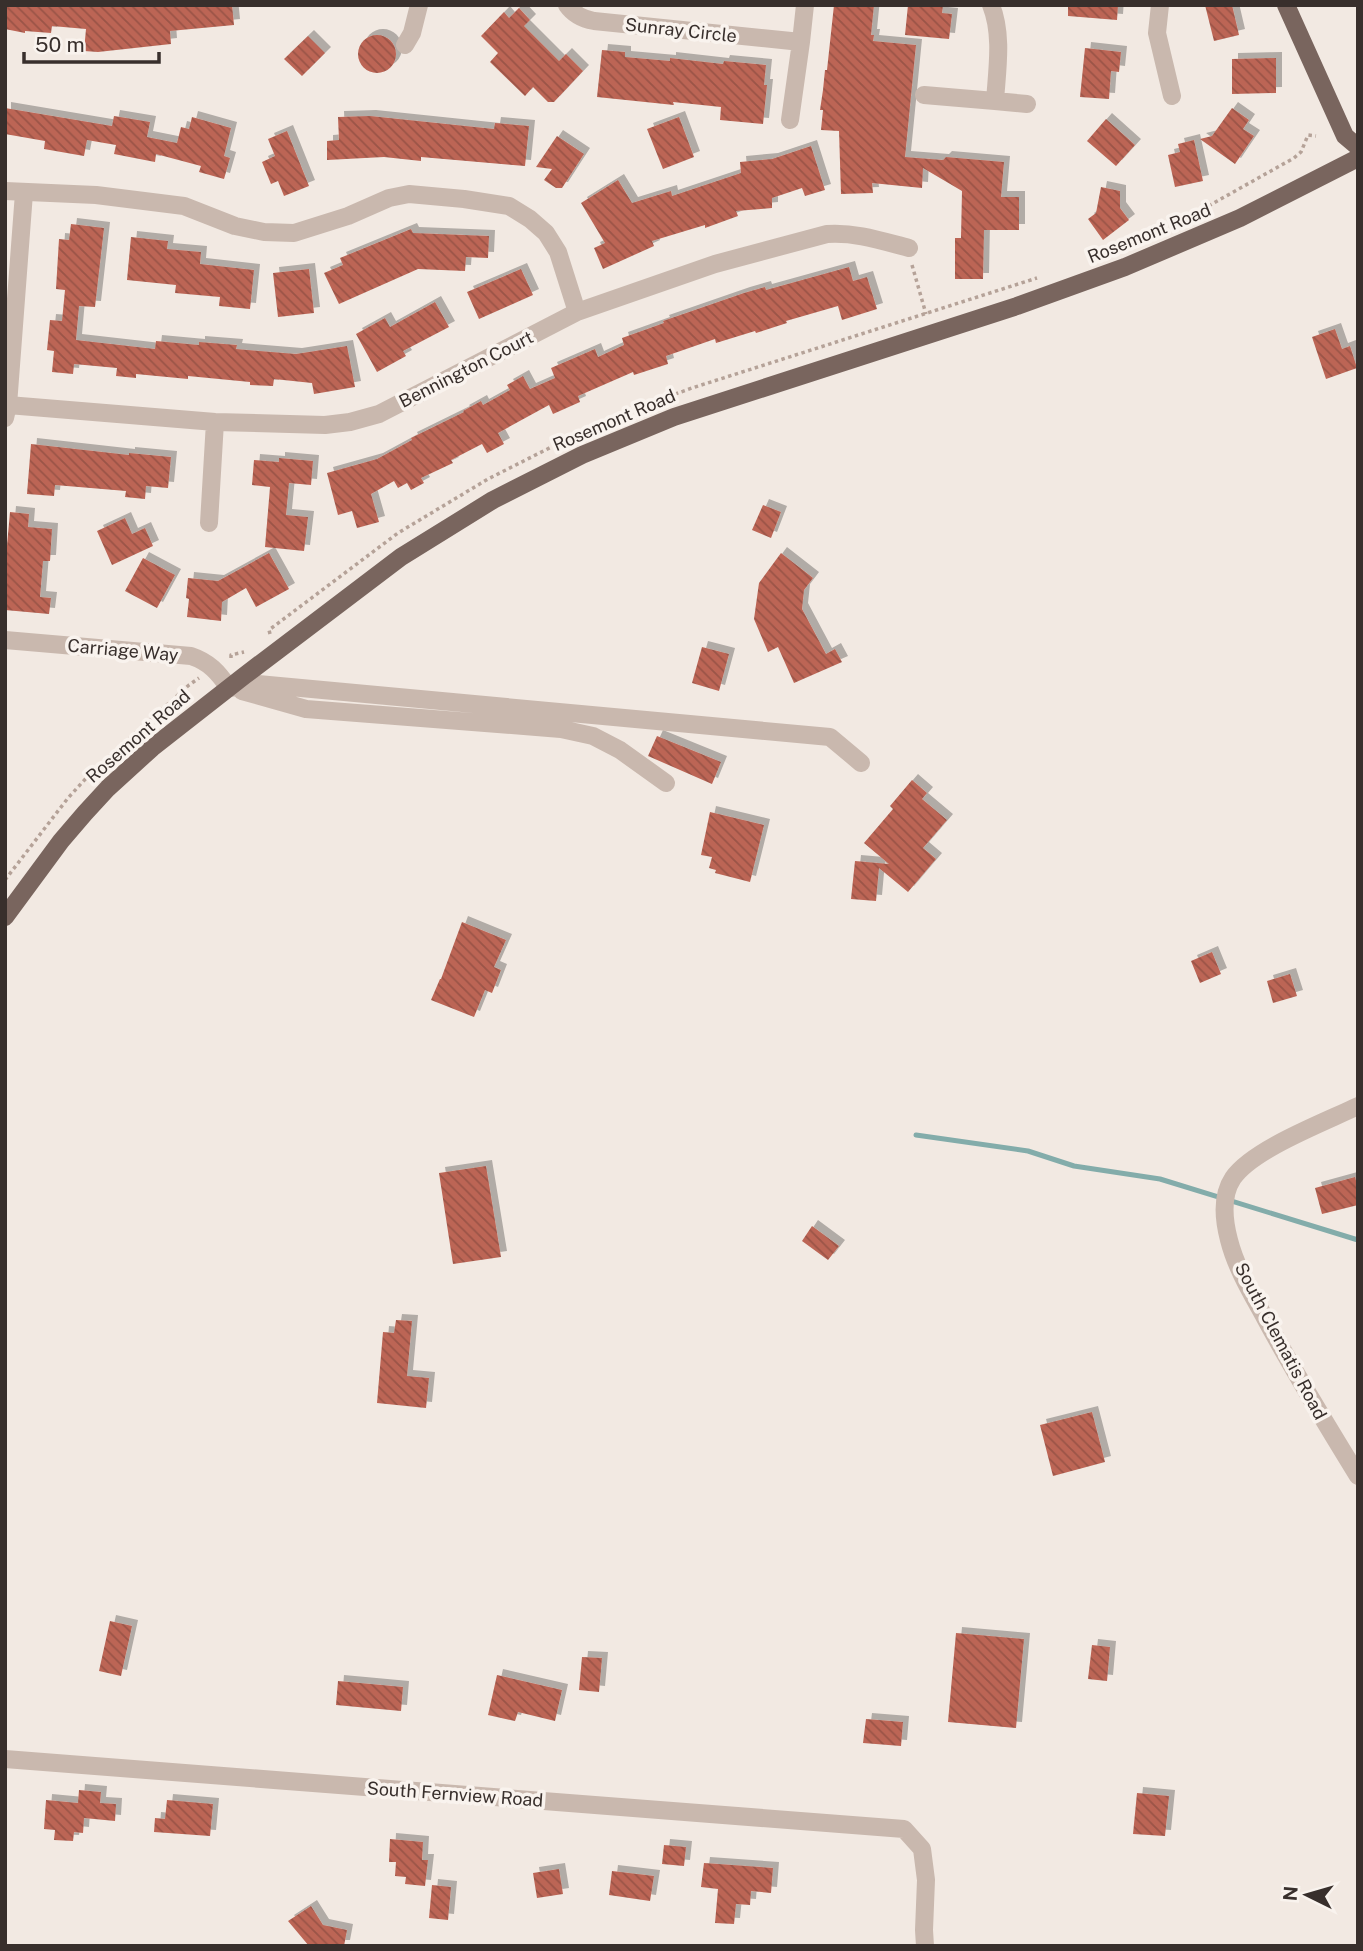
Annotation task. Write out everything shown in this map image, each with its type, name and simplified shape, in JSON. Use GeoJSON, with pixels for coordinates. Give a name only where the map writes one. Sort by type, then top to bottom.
{"type":"FeatureCollection","features":[{"type":"Feature","properties":{"kind":"main road"},"geometry":{"type":"LineString","coordinates":[[1286,5],[1345,136],[1358,147]]}},
{"type":"Feature","properties":{"kind":"main road","name":"Rosemont Road"},"geometry":{"type":"LineString","coordinates":[[5,917],[61,841],[108,788],[152,748],[401,557],[493,500],[572,460],[674,416],[1017,306],[1098,277],[1240,218],[1358,158]]}},
{"type":"Feature","properties":{"kind":"street"},"geometry":{"type":"LineString","coordinates":[[405,45],[412,33],[419,5]]}},
{"type":"Feature","properties":{"kind":"street","name":"Sunray Circle"},"geometry":{"type":"LineString","coordinates":[[567,5],[583,19],[594,21],[801,42]]}},
{"type":"Feature","properties":{"kind":"street"},"geometry":{"type":"LineString","coordinates":[[790,120],[806,5]]}},
{"type":"Feature","properties":{"kind":"street"},"geometry":{"type":"LineString","coordinates":[[1160,5],[1157,33],[1172,96]]}},
{"type":"Feature","properties":{"kind":"street"},"geometry":{"type":"LineString","coordinates":[[994,12],[998,53],[995,101]]}},
{"type":"Feature","properties":{"kind":"street"},"geometry":{"type":"LineString","coordinates":[[924,95],[1027,104]]}},
{"type":"Feature","properties":{"kind":"street"},"geometry":{"type":"LineString","coordinates":[[5,191],[96,195],[160,202],[184,206],[235,226],[264,232],[294,233],[348,216],[390,198],[409,194],[509,206],[546,233],[558,252],[577,312]]}},
{"type":"Feature","properties":{"kind":"street"},"geometry":{"type":"LineString","coordinates":[[6,411],[24,193]]}},
{"type":"Feature","properties":{"kind":"street","name":"Bennington Court"},"geometry":{"type":"LineString","coordinates":[[6,411],[215,422],[325,425],[350,422],[379,414],[577,312],[715,264],[824,234],[868,237],[909,248]]}},
{"type":"Feature","properties":{"kind":"street"},"geometry":{"type":"LineString","coordinates":[[209,523],[215,422]]}},
{"type":"Feature","properties":{"kind":"street","name":"Carriage Way"},"geometry":{"type":"LineString","coordinates":[[5,639],[191,656],[215,668],[229,688]]}},
{"type":"Feature","properties":{"kind":"street"},"geometry":{"type":"LineString","coordinates":[[229,688],[258,684],[830,737],[861,763]]}},
{"type":"Feature","properties":{"kind":"street"},"geometry":{"type":"LineString","coordinates":[[229,688],[306,709],[561,729],[593,736],[620,750],[666,783]]}},
{"type":"Feature","properties":{"kind":"street","name":"South Clematis Road"},"geometry":{"type":"LineString","coordinates":[[1358,1106],[1276,1145],[1241,1169],[1231,1182],[1224,1202],[1229,1241],[1247,1286],[1291,1366],[1358,1476]]}},
{"type":"Feature","properties":{"kind":"street","name":"South Fernview Road"},"geometry":{"type":"LineString","coordinates":[[5,1759],[904,1829],[922,1849],[926,1880],[925,1946]]}},
{"type":"Feature","properties":{"kind":"path"},"geometry":{"type":"LineString","coordinates":[[1170,228],[1294,158],[1301,152],[1308,135],[1317,136]]}},
{"type":"Feature","properties":{"kind":"path"},"geometry":{"type":"LineString","coordinates":[[916,280],[926,314]]}},
{"type":"Feature","properties":{"kind":"building"},"geometry":{"type":"Polygon","coordinates":[[[5,5],[232,5],[234,25],[170,31],[171,44],[98,52],[84,51],[86,29],[52,26],[51,33],[25,33],[5,29],[5,5]]]}},
{"type":"Feature","properties":{"kind":"building"},"geometry":{"type":"Polygon","coordinates":[[[834,5],[874,5],[871,35],[874,35],[873,41],[916,45],[905,157],[1004,162],[1001,197],[1019,197],[1019,230],[984,230],[983,279],[955,279],[955,238],[961,238],[962,191],[923,168],[922,188],[872,183],[873,193],[841,194],[839,131],[821,130],[823,110],[820,110],[834,5]]]}},
{"type":"Feature","properties":{"kind":"building"},"geometry":{"type":"Polygon","coordinates":[[[908,5],[943,5],[942,13],[952,14],[949,39],[905,35],[908,5]]]}},
{"type":"Feature","properties":{"kind":"building"},"geometry":{"type":"Polygon","coordinates":[[[1068,5],[1118,5],[1117,20],[1068,16],[1068,5]]]}},
{"type":"Feature","properties":{"kind":"building"},"geometry":{"type":"Polygon","coordinates":[[[1205,5],[1232,5],[1239,35],[1214,41],[1205,5]]]}},
{"type":"Feature","properties":{"kind":"building"},"geometry":{"type":"Polygon","coordinates":[[[519,8],[530,20],[524,26],[559,61],[566,54],[583,71],[554,102],[548,102],[533,87],[525,96],[490,62],[498,53],[481,36],[504,12],[509,18],[519,8]]]}},
{"type":"Feature","properties":{"kind":"building"},"geometry":{"type":"Polygon","coordinates":[[[377,35],[390,41],[396,54],[390,67],[377,73],[364,67],[358,54],[364,41],[377,35]]]}},
{"type":"Feature","properties":{"kind":"building"},"geometry":{"type":"Polygon","coordinates":[[[308,36],[325,53],[302,76],[284,59],[308,36]]]}},
{"type":"Feature","properties":{"kind":"building"},"geometry":{"type":"Polygon","coordinates":[[[1085,48],[1121,52],[1119,72],[1111,71],[1109,99],[1080,97],[1085,48]]]}},
{"type":"Feature","properties":{"kind":"building"},"geometry":{"type":"Polygon","coordinates":[[[602,50],[625,52],[625,57],[766,65],[763,124],[720,120],[721,107],[597,97],[602,50]]]}},
{"type":"Feature","properties":{"kind":"building"},"geometry":{"type":"Polygon","coordinates":[[[1276,58],[1276,93],[1232,94],[1232,59],[1276,58]]]}},
{"type":"Feature","properties":{"kind":"building"},"geometry":{"type":"Polygon","coordinates":[[[5,108],[112,126],[114,116],[150,122],[147,137],[177,143],[181,127],[189,129],[192,117],[231,128],[224,156],[230,158],[224,179],[199,172],[201,166],[156,154],[155,162],[114,154],[116,145],[87,140],[84,156],[44,149],[45,141],[5,134],[5,108]]]}},
{"type":"Feature","properties":{"kind":"building"},"geometry":{"type":"Polygon","coordinates":[[[1232,108],[1249,120],[1243,129],[1254,136],[1235,164],[1200,139],[1212,136],[1232,108]]]}},
{"type":"Feature","properties":{"kind":"building"},"geometry":{"type":"Polygon","coordinates":[[[370,116],[494,129],[495,123],[529,126],[525,166],[421,157],[421,161],[384,157],[327,160],[327,141],[339,140],[338,117],[370,116]]]}},
{"type":"Feature","properties":{"kind":"building"},"geometry":{"type":"Polygon","coordinates":[[[679,117],[694,157],[663,169],[647,129],[679,117]]]}},
{"type":"Feature","properties":{"kind":"building"},"geometry":{"type":"Polygon","coordinates":[[[1106,119],[1135,145],[1116,166],[1087,141],[1106,119]]]}},
{"type":"Feature","properties":{"kind":"building"},"geometry":{"type":"Polygon","coordinates":[[[287,131],[309,186],[284,196],[278,181],[271,184],[262,162],[275,156],[268,139],[287,131]]]}},
{"type":"Feature","properties":{"kind":"building"},"geometry":{"type":"Polygon","coordinates":[[[557,136],[584,154],[562,188],[556,188],[544,180],[552,169],[536,167],[557,136]]]}},
{"type":"Feature","properties":{"kind":"building"},"geometry":{"type":"Polygon","coordinates":[[[1194,140],[1203,181],[1175,187],[1168,155],[1180,152],[1178,144],[1194,140]]]}},
{"type":"Feature","properties":{"kind":"building"},"geometry":{"type":"Polygon","coordinates":[[[811,146],[825,190],[805,196],[802,188],[772,198],[772,208],[736,211],[738,216],[705,228],[705,225],[652,241],[654,246],[603,269],[594,248],[605,243],[581,203],[618,180],[632,203],[671,191],[672,196],[741,173],[740,162],[772,159],[811,146]]]}},
{"type":"Feature","properties":{"kind":"building"},"geometry":{"type":"Polygon","coordinates":[[[1101,187],[1120,191],[1120,208],[1129,220],[1103,240],[1088,219],[1096,213],[1101,187]]]}},
{"type":"Feature","properties":{"kind":"building"},"geometry":{"type":"Polygon","coordinates":[[[71,224],[104,228],[95,307],[79,306],[76,340],[155,349],[156,341],[199,345],[199,342],[237,345],[236,349],[296,354],[347,346],[355,387],[314,394],[312,383],[274,379],[273,386],[188,376],[188,379],[136,374],[136,378],[116,376],[117,368],[74,364],[73,374],[52,372],[54,351],[47,350],[50,320],[62,321],[65,290],[56,289],[59,239],[69,240],[71,224]]]}},
{"type":"Feature","properties":{"kind":"building"},"geometry":{"type":"Polygon","coordinates":[[[411,229],[413,233],[489,236],[488,258],[466,257],[465,271],[418,269],[339,304],[324,273],[343,265],[340,258],[411,229]]]}},
{"type":"Feature","properties":{"kind":"building"},"geometry":{"type":"Polygon","coordinates":[[[131,237],[168,241],[167,249],[201,252],[200,264],[254,270],[250,309],[219,306],[220,297],[175,293],[176,285],[127,280],[131,237]]]}},
{"type":"Feature","properties":{"kind":"building"},"geometry":{"type":"Polygon","coordinates":[[[849,267],[853,281],[867,277],[877,309],[842,320],[838,306],[756,333],[755,331],[716,343],[715,339],[666,356],[668,364],[634,375],[633,372],[578,396],[580,402],[553,414],[549,405],[498,433],[504,444],[487,453],[482,444],[451,460],[453,463],[421,478],[424,483],[411,490],[407,483],[398,488],[394,481],[371,494],[379,522],[357,528],[352,511],[338,515],[327,473],[377,459],[481,401],[483,405],[510,390],[507,385],[523,376],[530,389],[555,378],[551,368],[595,349],[598,357],[624,345],[622,338],[664,323],[663,321],[744,293],[765,287],[766,290],[849,267]]]}},
{"type":"Feature","properties":{"kind":"building"},"geometry":{"type":"Polygon","coordinates":[[[309,269],[314,313],[278,317],[273,273],[309,269]]]}},
{"type":"Feature","properties":{"kind":"building"},"geometry":{"type":"Polygon","coordinates":[[[521,269],[533,295],[479,319],[467,292],[521,269]]]}},
{"type":"Feature","properties":{"kind":"building"},"geometry":{"type":"Polygon","coordinates":[[[435,302],[449,327],[403,351],[406,356],[377,372],[356,334],[385,318],[390,327],[435,302]]]}},
{"type":"Feature","properties":{"kind":"building"},"geometry":{"type":"Polygon","coordinates":[[[1335,329],[1342,349],[1350,346],[1357,368],[1326,379],[1312,337],[1335,329]]]}},
{"type":"Feature","properties":{"kind":"building"},"geometry":{"type":"Polygon","coordinates":[[[31,444],[171,457],[168,488],[146,486],[145,499],[125,497],[126,491],[55,485],[54,496],[27,494],[31,444]]]}},
{"type":"Feature","properties":{"kind":"building"},"geometry":{"type":"Polygon","coordinates":[[[279,458],[313,461],[311,485],[289,483],[286,515],[308,517],[304,551],[265,547],[270,487],[252,485],[254,460],[279,462],[279,458]]]}},
{"type":"Feature","properties":{"kind":"building"},"geometry":{"type":"Polygon","coordinates":[[[763,505],[781,512],[771,538],[752,530],[763,505]]]}},
{"type":"Feature","properties":{"kind":"building"},"geometry":{"type":"Polygon","coordinates":[[[10,512],[29,514],[28,527],[52,529],[50,561],[43,561],[40,597],[51,598],[49,614],[5,610],[5,568],[10,512]]]}},
{"type":"Feature","properties":{"kind":"building"},"geometry":{"type":"Polygon","coordinates":[[[125,518],[132,534],[145,528],[153,546],[112,565],[97,531],[125,518]]]}},
{"type":"Feature","properties":{"kind":"building"},"geometry":{"type":"Polygon","coordinates":[[[269,553],[289,589],[256,607],[246,588],[222,602],[221,621],[187,617],[188,578],[218,581],[269,553]]]}},
{"type":"Feature","properties":{"kind":"building"},"geometry":{"type":"Polygon","coordinates":[[[781,553],[813,578],[804,590],[802,609],[826,654],[835,649],[842,662],[794,683],[778,647],[768,652],[754,619],[759,583],[781,553]]]}},
{"type":"Feature","properties":{"kind":"building"},"geometry":{"type":"Polygon","coordinates":[[[143,558],[175,575],[157,608],[125,591],[143,558]]]}},
{"type":"Feature","properties":{"kind":"building"},"geometry":{"type":"Polygon","coordinates":[[[702,647],[729,654],[719,691],[692,683],[702,647]]]}},
{"type":"Feature","properties":{"kind":"building"},"geometry":{"type":"Polygon","coordinates":[[[657,736],[721,762],[712,784],[648,756],[657,736]]]}},
{"type":"Feature","properties":{"kind":"building"},"geometry":{"type":"Polygon","coordinates":[[[912,780],[927,793],[922,799],[947,820],[923,848],[936,859],[908,892],[879,868],[876,901],[851,899],[855,861],[889,864],[864,843],[893,809],[890,806],[912,780]]]}},
{"type":"Feature","properties":{"kind":"building"},"geometry":{"type":"Polygon","coordinates":[[[710,812],[764,825],[750,882],[715,873],[716,870],[709,868],[712,857],[701,855],[710,812]]]}},
{"type":"Feature","properties":{"kind":"building"},"geometry":{"type":"Polygon","coordinates":[[[462,922],[506,940],[494,967],[501,970],[492,993],[485,990],[474,1017],[431,1000],[462,922]]]}},
{"type":"Feature","properties":{"kind":"building"},"geometry":{"type":"Polygon","coordinates":[[[1212,952],[1221,974],[1200,983],[1191,961],[1212,952]]]}},
{"type":"Feature","properties":{"kind":"building"},"geometry":{"type":"Polygon","coordinates":[[[1290,974],[1297,996],[1273,1003],[1267,981],[1290,974]]]}},
{"type":"Feature","properties":{"kind":"building"},"geometry":{"type":"Polygon","coordinates":[[[486,1166],[501,1257],[453,1264],[439,1173],[486,1166]]]}},
{"type":"Feature","properties":{"kind":"building"},"geometry":{"type":"Polygon","coordinates":[[[1355,1177],[1358,1205],[1322,1214],[1315,1188],[1355,1177]]]}},
{"type":"Feature","properties":{"kind":"building"},"geometry":{"type":"Polygon","coordinates":[[[812,1226],[839,1246],[828,1260],[802,1241],[812,1226]]]}},
{"type":"Feature","properties":{"kind":"building"},"geometry":{"type":"Polygon","coordinates":[[[396,1320],[412,1321],[407,1376],[429,1378],[426,1408],[377,1403],[383,1332],[394,1333],[396,1320]]]}},
{"type":"Feature","properties":{"kind":"building"},"geometry":{"type":"Polygon","coordinates":[[[1092,1412],[1105,1462],[1053,1476],[1040,1425],[1092,1412]]]}},
{"type":"Feature","properties":{"kind":"building"},"geometry":{"type":"Polygon","coordinates":[[[110,1621],[132,1626],[121,1676],[99,1671],[110,1621]]]}},
{"type":"Feature","properties":{"kind":"building"},"geometry":{"type":"Polygon","coordinates":[[[956,1633],[1024,1639],[1016,1728],[948,1722],[956,1633]]]}},
{"type":"Feature","properties":{"kind":"building"},"geometry":{"type":"Polygon","coordinates":[[[1092,1645],[1110,1647],[1107,1681],[1088,1679],[1092,1645]]]}},
{"type":"Feature","properties":{"kind":"building"},"geometry":{"type":"Polygon","coordinates":[[[582,1657],[602,1658],[599,1692],[579,1690],[582,1657]]]}},
{"type":"Feature","properties":{"kind":"building"},"geometry":{"type":"Polygon","coordinates":[[[497,1675],[562,1690],[555,1721],[518,1712],[515,1721],[488,1715],[497,1675]]]}},
{"type":"Feature","properties":{"kind":"building"},"geometry":{"type":"Polygon","coordinates":[[[338,1681],[403,1687],[401,1711],[336,1705],[338,1681]]]}},
{"type":"Feature","properties":{"kind":"building"},"geometry":{"type":"Polygon","coordinates":[[[866,1719],[903,1722],[901,1746],[863,1743],[866,1719]]]}},
{"type":"Feature","properties":{"kind":"building"},"geometry":{"type":"Polygon","coordinates":[[[79,1790],[101,1792],[100,1803],[116,1804],[115,1821],[84,1818],[83,1833],[74,1832],[73,1841],[54,1840],[55,1830],[44,1829],[46,1800],[78,1803],[79,1790]]]}},
{"type":"Feature","properties":{"kind":"building"},"geometry":{"type":"Polygon","coordinates":[[[1137,1793],[1169,1796],[1165,1836],[1133,1834],[1137,1793]]]}},
{"type":"Feature","properties":{"kind":"building"},"geometry":{"type":"Polygon","coordinates":[[[167,1800],[213,1804],[210,1836],[154,1832],[155,1818],[165,1819],[167,1800]]]}},
{"type":"Feature","properties":{"kind":"building"},"geometry":{"type":"Polygon","coordinates":[[[390,1839],[423,1842],[422,1860],[428,1860],[425,1886],[405,1884],[406,1877],[395,1876],[396,1862],[389,1862],[390,1839]]]}},
{"type":"Feature","properties":{"kind":"building"},"geometry":{"type":"Polygon","coordinates":[[[664,1845],[686,1847],[684,1866],[662,1864],[664,1845]]]}},
{"type":"Feature","properties":{"kind":"building"},"geometry":{"type":"Polygon","coordinates":[[[704,1863],[773,1868],[771,1893],[751,1891],[750,1905],[736,1904],[734,1924],[715,1923],[718,1889],[701,1887],[704,1863]]]}},
{"type":"Feature","properties":{"kind":"building"},"geometry":{"type":"Polygon","coordinates":[[[559,1869],[563,1894],[537,1898],[533,1873],[559,1869]]]}},
{"type":"Feature","properties":{"kind":"building"},"geometry":{"type":"Polygon","coordinates":[[[612,1871],[654,1876],[650,1901],[609,1895],[612,1871]]]}},
{"type":"Feature","properties":{"kind":"building"},"geometry":{"type":"Polygon","coordinates":[[[432,1885],[451,1887],[448,1920],[429,1918],[432,1885]]]}},
{"type":"Feature","properties":{"kind":"building"},"geometry":{"type":"Polygon","coordinates":[[[311,1906],[323,1925],[347,1930],[344,1946],[309,1946],[288,1921],[311,1906]]]}},
{"type":"Feature","properties":{"kind":"waterway"},"geometry":{"type":"LineString","coordinates":[[916,1135],[1028,1151],[1074,1166],[1160,1179],[1358,1240]]}}]}
